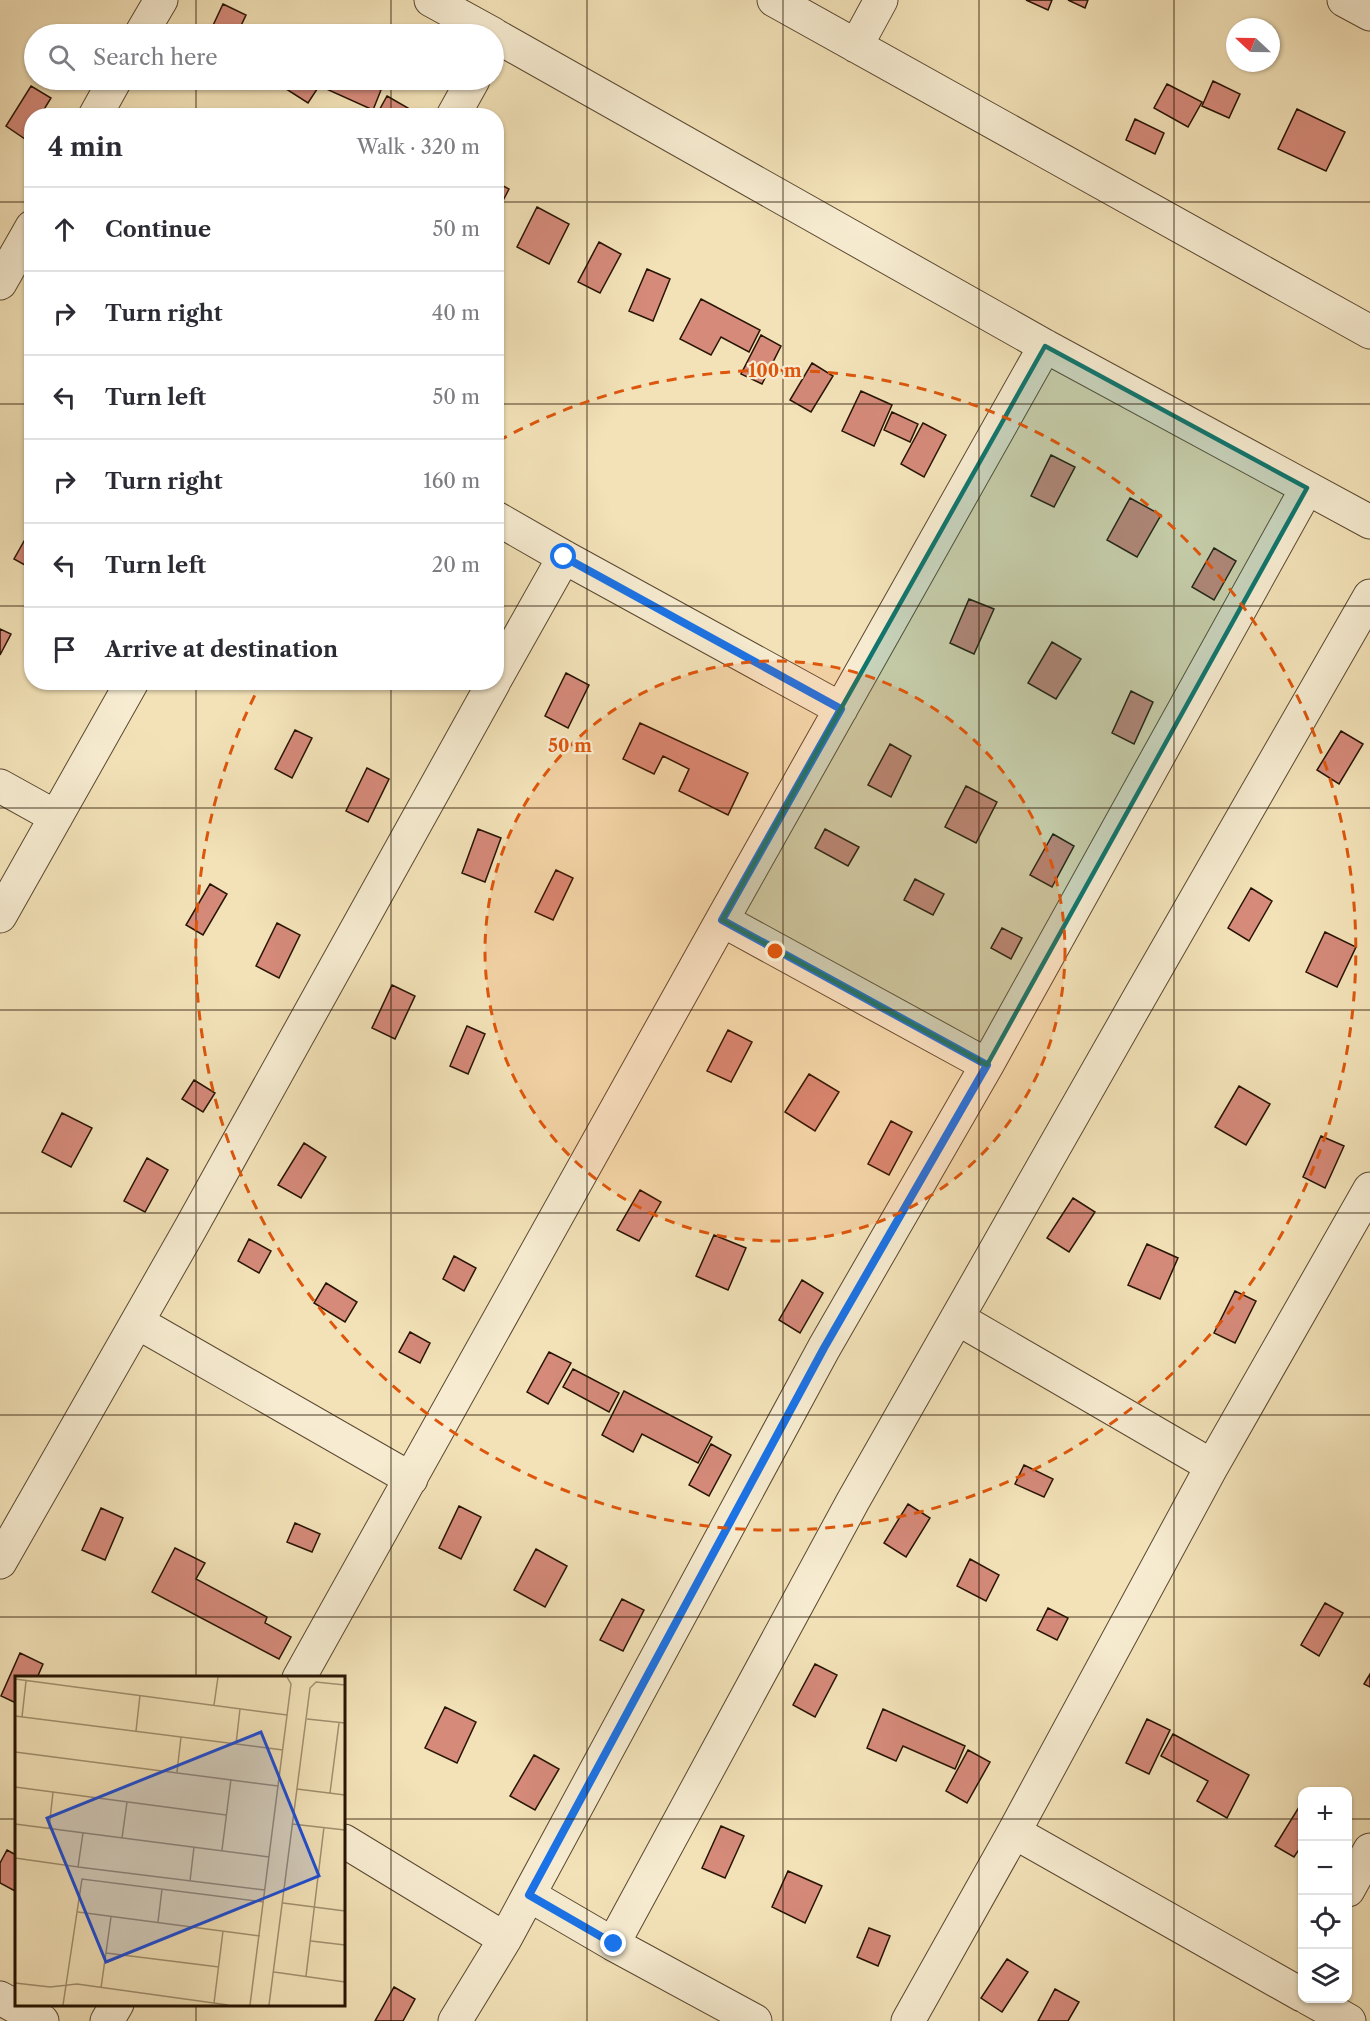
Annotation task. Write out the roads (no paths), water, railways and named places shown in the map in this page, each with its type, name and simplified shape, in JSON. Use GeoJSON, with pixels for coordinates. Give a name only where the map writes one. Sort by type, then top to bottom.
{"type":"FeatureCollection","features":[{"type":"Feature","properties":{"kind":"street"},"geometry":{"type":"LineString","coordinates":[[147,24],[161,0]]}},
{"type":"Feature","properties":{"kind":"street"},"geometry":{"type":"LineString","coordinates":[[431,0],[472,24]]}},
{"type":"Feature","properties":{"kind":"street"},"geometry":{"type":"LineString","coordinates":[[774,0],[1370,332]]}},
{"type":"Feature","properties":{"kind":"street"},"geometry":{"type":"LineString","coordinates":[[856,46],[881,0]]}},
{"type":"Feature","properties":{"kind":"street"},"geometry":{"type":"LineString","coordinates":[[1344,0],[1370,14]]}},
{"type":"Feature","properties":{"kind":"street"},"geometry":{"type":"LineString","coordinates":[[504,43],[1045,346],[1370,522]]}},
{"type":"Feature","properties":{"kind":"street"},"geometry":{"type":"LineString","coordinates":[[100,108],[110,90]]}},
{"type":"Feature","properties":{"kind":"street"},"geometry":{"type":"LineString","coordinates":[[457,108],[467,90]]}},
{"type":"Feature","properties":{"kind":"street"},"geometry":{"type":"LineString","coordinates":[[0,283],[17,236]]}},
{"type":"Feature","properties":{"kind":"street"},"geometry":{"type":"LineString","coordinates":[[300,1676],[1045,346]]}},
{"type":"Feature","properties":{"kind":"street"},"geometry":{"type":"LineString","coordinates":[[455,2021],[505,1939],[824,1348],[987,1065],[1307,488]]}},
{"type":"Feature","properties":{"kind":"street"},"geometry":{"type":"LineString","coordinates":[[504,523],[841,709]]}},
{"type":"Feature","properties":{"kind":"street"},"geometry":{"type":"LineString","coordinates":[[504,664],[564,557]]}},
{"type":"Feature","properties":{"kind":"street"},"geometry":{"type":"LineString","coordinates":[[614,1944],[853,1501],[1370,596]]}},
{"type":"Feature","properties":{"kind":"street"},"geometry":{"type":"LineString","coordinates":[[0,916],[127,690]]}},
{"type":"Feature","properties":{"kind":"street"},"geometry":{"type":"LineString","coordinates":[[0,1562],[137,1322],[490,690]]}},
{"type":"Feature","properties":{"kind":"street"},"geometry":{"type":"LineString","coordinates":[[0,786],[56,817]]}},
{"type":"Feature","properties":{"kind":"street"},"geometry":{"type":"LineString","coordinates":[[722,920],[987,1065]]}},
{"type":"Feature","properties":{"kind":"street"},"geometry":{"type":"LineString","coordinates":[[908,2021],[1014,1832],[1212,1466],[1370,1189]]}},
{"type":"Feature","properties":{"kind":"street"},"geometry":{"type":"LineString","coordinates":[[957,1318],[1212,1466]]}},
{"type":"Feature","properties":{"kind":"street"},"geometry":{"type":"LineString","coordinates":[[137,1322],[411,1479]]}},
{"type":"Feature","properties":{"kind":"street"},"geometry":{"type":"LineString","coordinates":[[1014,1832],[1298,1986]]}},
{"type":"Feature","properties":{"kind":"street"},"geometry":{"type":"LineString","coordinates":[[345,1842],[505,1939]]}},
{"type":"Feature","properties":{"kind":"street"},"geometry":{"type":"LineString","coordinates":[[1352,1881],[1370,1850]]}},
{"type":"Feature","properties":{"kind":"street"},"geometry":{"type":"LineString","coordinates":[[529,1895],[755,2021]]}},
{"type":"Feature","properties":{"kind":"street"},"geometry":{"type":"LineString","coordinates":[[0,1998],[42,2021]]}},
{"type":"Feature","properties":{"kind":"street"},"geometry":{"type":"LineString","coordinates":[[1323,2003],[1349,2021]]}},
{"type":"Feature","properties":{"kind":"street"},"geometry":{"type":"LineString","coordinates":[[107,2021],[116,2006]]}}]}
